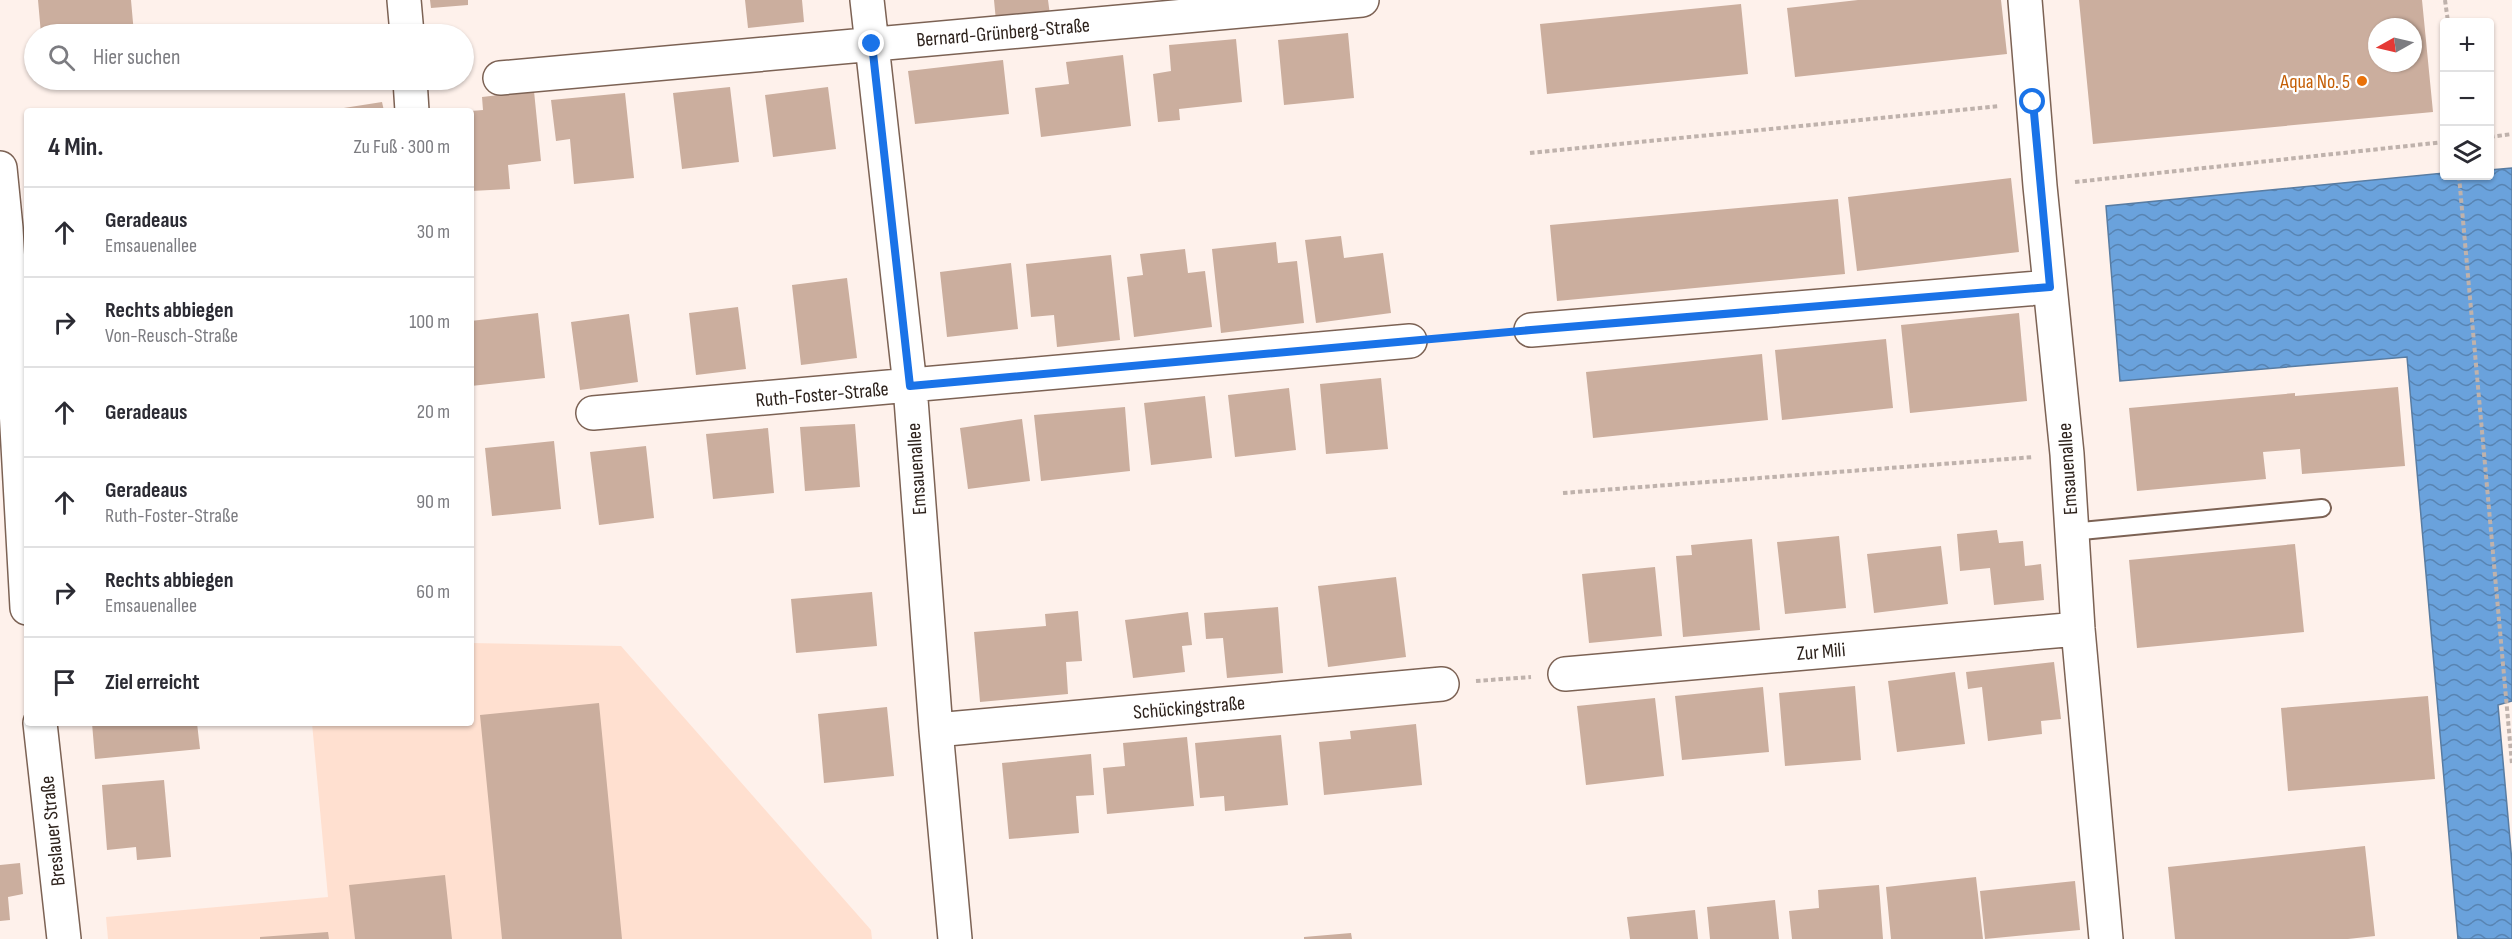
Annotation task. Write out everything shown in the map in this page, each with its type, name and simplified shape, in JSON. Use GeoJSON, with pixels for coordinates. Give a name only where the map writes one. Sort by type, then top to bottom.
{"type":"FeatureCollection","features":[{"type":"Feature","properties":{"kind":"street"},"geometry":{"type":"LineString","coordinates":[[404,0],[405,24]]}},
{"type":"Feature","properties":{"kind":"street","name":"Emsauenallee"},"geometry":{"type":"LineString","coordinates":[[867,0],[910,386],[936,730],[955,939]]}},
{"type":"Feature","properties":{"kind":"street","name":"Bernard-Grünberg-Straße"},"geometry":{"type":"LineString","coordinates":[[500,78],[1362,0]]}},
{"type":"Feature","properties":{"kind":"street","name":"Emsauenallee"},"geometry":{"type":"LineString","coordinates":[[2025,0],[2040,186],[2067,454],[2078,629],[2106,939]]}},
{"type":"Feature","properties":{"kind":"street"},"geometry":{"type":"LineString","coordinates":[[411,90],[412,108]]}},
{"type":"Feature","properties":{"kind":"street"},"geometry":{"type":"LineString","coordinates":[[0,168],[6,228],[20,464],[17,599]]}},
{"type":"Feature","properties":{"kind":"street"},"geometry":{"type":"LineString","coordinates":[[1531,330],[2050,287]]}},
{"type":"Feature","properties":{"kind":"street","name":"Ruth-Foster-Straße"},"geometry":{"type":"LineString","coordinates":[[593,413],[1410,341]]}},
{"type":"Feature","properties":{"kind":"street","name":"Zur Mili"},"geometry":{"type":"LineString","coordinates":[[1565,674],[2078,629]]}},
{"type":"Feature","properties":{"kind":"street","name":"Schückingstraße"},"geometry":{"type":"LineString","coordinates":[[936,730],[1442,684]]}},
{"type":"Feature","properties":{"kind":"street","name":"Breslauer Straße"},"geometry":{"type":"LineString","coordinates":[[40,726],[64,939]]}},
{"type":"Feature","properties":{"kind":"lane"},"geometry":{"type":"LineString","coordinates":[[2071,532],[2322,508]]}},
{"type":"Feature","properties":{"kind":"path"},"geometry":{"type":"LineString","coordinates":[[2445,0],[2447,18]]}},
{"type":"Feature","properties":{"kind":"path"},"geometry":{"type":"LineString","coordinates":[[1530,153],[2033,102]]}},
{"type":"Feature","properties":{"kind":"path"},"geometry":{"type":"LineString","coordinates":[[2494,136],[2512,134]]}},
{"type":"Feature","properties":{"kind":"path"},"geometry":{"type":"LineString","coordinates":[[2040,186],[2440,143]]}},
{"type":"Feature","properties":{"kind":"path"},"geometry":{"type":"LineString","coordinates":[[2459,180],[2512,764]]}},
{"type":"Feature","properties":{"kind":"path"},"geometry":{"type":"LineString","coordinates":[[1410,341],[1531,330]]}},
{"type":"Feature","properties":{"kind":"path"},"geometry":{"type":"LineString","coordinates":[[1563,493],[2067,454]]}},
{"type":"Feature","properties":{"kind":"path"},"geometry":{"type":"LineString","coordinates":[[1442,684],[1565,674]]}},
{"type":"Feature","properties":{"kind":"shaded area"},"geometry":{"type":"Polygon","coordinates":[[[474,643],[621,646],[871,930],[872,939],[108,939],[106,917],[328,897],[312,726],[474,726],[474,643]]]}},
{"type":"Feature","properties":{"kind":"water"},"geometry":{"type":"Polygon","coordinates":[[[2512,168],[2512,701],[2498,705],[2512,862],[2512,939],[2458,939],[2407,357],[2120,381],[2106,206],[2440,173],[2440,180],[2494,180],[2494,170],[2512,168]]]}},
{"type":"Feature","properties":{"kind":"building"},"geometry":{"type":"Polygon","coordinates":[[[38,0],[131,0],[133,24],[40,24],[38,0]]]}},
{"type":"Feature","properties":{"kind":"building"},"geometry":{"type":"Polygon","coordinates":[[[430,0],[468,0],[468,5],[431,8],[430,0]]]}},
{"type":"Feature","properties":{"kind":"building"},"geometry":{"type":"Polygon","coordinates":[[[745,0],[802,0],[804,22],[748,28],[745,0]]]}},
{"type":"Feature","properties":{"kind":"building"},"geometry":{"type":"Polygon","coordinates":[[[994,0],[1048,0],[1050,15],[996,21],[994,0]]]}},
{"type":"Feature","properties":{"kind":"building"},"geometry":{"type":"Polygon","coordinates":[[[1858,0],[2001,0],[2007,54],[1795,77],[1787,8],[1858,0]]]}},
{"type":"Feature","properties":{"kind":"building"},"geometry":{"type":"Polygon","coordinates":[[[2079,0],[2422,0],[2433,112],[2093,144],[2079,0]]]}},
{"type":"Feature","properties":{"kind":"building"},"geometry":{"type":"Polygon","coordinates":[[[1741,4],[1748,74],[1547,94],[1540,24],[1741,4]]]}},
{"type":"Feature","properties":{"kind":"building"},"geometry":{"type":"Polygon","coordinates":[[[1348,33],[1354,98],[1284,105],[1278,40],[1348,33]]]}},
{"type":"Feature","properties":{"kind":"building"},"geometry":{"type":"Polygon","coordinates":[[[1236,39],[1242,102],[1179,109],[1180,120],[1158,122],[1153,74],[1171,71],[1169,45],[1236,39]]]}},
{"type":"Feature","properties":{"kind":"building"},"geometry":{"type":"Polygon","coordinates":[[[1123,55],[1131,126],[1041,137],[1035,88],[1069,84],[1066,62],[1123,55]]]}},
{"type":"Feature","properties":{"kind":"building"},"geometry":{"type":"Polygon","coordinates":[[[1003,60],[1009,114],[915,124],[908,71],[1003,60]]]}},
{"type":"Feature","properties":{"kind":"building"},"geometry":{"type":"Polygon","coordinates":[[[730,87],[739,162],[682,169],[673,93],[730,87]]]}},
{"type":"Feature","properties":{"kind":"building"},"geometry":{"type":"Polygon","coordinates":[[[828,87],[836,149],[773,157],[765,95],[828,87]]]}},
{"type":"Feature","properties":{"kind":"building"},"geometry":{"type":"Polygon","coordinates":[[[534,91],[541,161],[508,165],[510,189],[474,191],[474,111],[483,110],[482,97],[534,91]]]}},
{"type":"Feature","properties":{"kind":"building"},"geometry":{"type":"Polygon","coordinates":[[[625,93],[634,178],[574,184],[570,139],[556,141],[551,100],[625,93]]]}},
{"type":"Feature","properties":{"kind":"building"},"geometry":{"type":"Polygon","coordinates":[[[382,102],[383,108],[344,108],[382,102]]]}},
{"type":"Feature","properties":{"kind":"building"},"geometry":{"type":"Polygon","coordinates":[[[2011,178],[2019,252],[1857,271],[1848,197],[2011,178]]]}},
{"type":"Feature","properties":{"kind":"building"},"geometry":{"type":"Polygon","coordinates":[[[1838,199],[1845,274],[1557,301],[1550,225],[1838,199]]]}},
{"type":"Feature","properties":{"kind":"building"},"geometry":{"type":"Polygon","coordinates":[[[1341,236],[1344,258],[1383,253],[1391,313],[1316,323],[1305,240],[1341,236]]]}},
{"type":"Feature","properties":{"kind":"building"},"geometry":{"type":"Polygon","coordinates":[[[1276,242],[1278,263],[1297,261],[1304,323],[1221,333],[1212,249],[1276,242]]]}},
{"type":"Feature","properties":{"kind":"building"},"geometry":{"type":"Polygon","coordinates":[[[1185,249],[1188,273],[1205,271],[1212,327],[1134,337],[1127,277],[1143,275],[1140,254],[1185,249]]]}},
{"type":"Feature","properties":{"kind":"building"},"geometry":{"type":"Polygon","coordinates":[[[1111,255],[1120,340],[1057,347],[1054,315],[1031,317],[1026,264],[1111,255]]]}},
{"type":"Feature","properties":{"kind":"building"},"geometry":{"type":"Polygon","coordinates":[[[1011,263],[1018,329],[947,337],[940,272],[1011,263]]]}},
{"type":"Feature","properties":{"kind":"building"},"geometry":{"type":"Polygon","coordinates":[[[847,278],[857,358],[801,365],[792,285],[847,278]]]}},
{"type":"Feature","properties":{"kind":"building"},"geometry":{"type":"Polygon","coordinates":[[[738,307],[746,369],[696,375],[689,313],[738,307]]]}},
{"type":"Feature","properties":{"kind":"building"},"geometry":{"type":"Polygon","coordinates":[[[538,313],[545,378],[474,386],[474,321],[538,313]]]}},
{"type":"Feature","properties":{"kind":"building"},"geometry":{"type":"Polygon","coordinates":[[[2019,313],[2027,401],[1910,413],[1901,325],[2019,313]]]}},
{"type":"Feature","properties":{"kind":"building"},"geometry":{"type":"Polygon","coordinates":[[[629,314],[638,382],[580,390],[571,322],[629,314]]]}},
{"type":"Feature","properties":{"kind":"building"},"geometry":{"type":"Polygon","coordinates":[[[1886,339],[1893,408],[1782,420],[1775,350],[1886,339]]]}},
{"type":"Feature","properties":{"kind":"building"},"geometry":{"type":"Polygon","coordinates":[[[1762,354],[1768,420],[1593,438],[1586,372],[1762,354]]]}},
{"type":"Feature","properties":{"kind":"building"},"geometry":{"type":"Polygon","coordinates":[[[1381,378],[1388,449],[1326,454],[1320,384],[1381,378]]]}},
{"type":"Feature","properties":{"kind":"building"},"geometry":{"type":"Polygon","coordinates":[[[2398,387],[2405,466],[2302,474],[2300,449],[2263,452],[2266,479],[2137,491],[2129,408],[2295,393],[2295,396],[2398,387]]]}},
{"type":"Feature","properties":{"kind":"building"},"geometry":{"type":"Polygon","coordinates":[[[1289,388],[1296,450],[1235,457],[1228,395],[1289,388]]]}},
{"type":"Feature","properties":{"kind":"building"},"geometry":{"type":"Polygon","coordinates":[[[1205,396],[1212,458],[1151,465],[1144,403],[1205,396]]]}},
{"type":"Feature","properties":{"kind":"building"},"geometry":{"type":"Polygon","coordinates":[[[1125,407],[1130,471],[1041,481],[1034,415],[1125,407]]]}},
{"type":"Feature","properties":{"kind":"building"},"geometry":{"type":"Polygon","coordinates":[[[1022,419],[1030,481],[968,489],[960,428],[1022,419]]]}},
{"type":"Feature","properties":{"kind":"building"},"geometry":{"type":"Polygon","coordinates":[[[855,424],[860,487],[805,491],[800,427],[855,424]]]}},
{"type":"Feature","properties":{"kind":"building"},"geometry":{"type":"Polygon","coordinates":[[[768,428],[774,493],[713,499],[706,434],[768,428]]]}},
{"type":"Feature","properties":{"kind":"building"},"geometry":{"type":"Polygon","coordinates":[[[554,441],[561,509],[492,516],[485,448],[554,441]]]}},
{"type":"Feature","properties":{"kind":"building"},"geometry":{"type":"Polygon","coordinates":[[[646,446],[654,518],[599,525],[590,452],[646,446]]]}},
{"type":"Feature","properties":{"kind":"building"},"geometry":{"type":"Polygon","coordinates":[[[1997,530],[1999,543],[2023,541],[2025,566],[2041,564],[2044,600],[1994,605],[1990,568],[1960,571],[1957,534],[1997,530]]]}},
{"type":"Feature","properties":{"kind":"building"},"geometry":{"type":"Polygon","coordinates":[[[1839,536],[1846,608],[1785,614],[1777,542],[1839,536]]]}},
{"type":"Feature","properties":{"kind":"building"},"geometry":{"type":"Polygon","coordinates":[[[1752,539],[1760,630],[1683,637],[1676,556],[1692,555],[1691,545],[1752,539]]]}},
{"type":"Feature","properties":{"kind":"building"},"geometry":{"type":"Polygon","coordinates":[[[2295,544],[2304,632],[2137,648],[2129,560],[2295,544]]]}},
{"type":"Feature","properties":{"kind":"building"},"geometry":{"type":"Polygon","coordinates":[[[1941,546],[1948,604],[1874,613],[1867,554],[1941,546]]]}},
{"type":"Feature","properties":{"kind":"building"},"geometry":{"type":"Polygon","coordinates":[[[1655,567],[1662,636],[1589,643],[1582,574],[1655,567]]]}},
{"type":"Feature","properties":{"kind":"building"},"geometry":{"type":"Polygon","coordinates":[[[1396,577],[1406,657],[1328,667],[1318,586],[1396,577]]]}},
{"type":"Feature","properties":{"kind":"building"},"geometry":{"type":"Polygon","coordinates":[[[872,592],[877,646],[796,653],[791,599],[872,592]]]}},
{"type":"Feature","properties":{"kind":"building"},"geometry":{"type":"Polygon","coordinates":[[[1278,607],[1283,673],[1227,678],[1223,638],[1206,639],[1204,613],[1278,607]]]}},
{"type":"Feature","properties":{"kind":"building"},"geometry":{"type":"Polygon","coordinates":[[[1078,611],[1082,661],[1066,662],[1068,694],[980,702],[974,632],[1046,626],[1045,614],[1078,611]]]}},
{"type":"Feature","properties":{"kind":"building"},"geometry":{"type":"Polygon","coordinates":[[[1188,612],[1192,645],[1182,646],[1185,672],[1133,678],[1125,620],[1188,612]]]}},
{"type":"Feature","properties":{"kind":"building"},"geometry":{"type":"Polygon","coordinates":[[[2054,662],[2061,719],[2041,721],[2042,734],[1988,741],[1982,687],[1968,689],[1966,672],[2054,662]]]}},
{"type":"Feature","properties":{"kind":"building"},"geometry":{"type":"Polygon","coordinates":[[[1955,672],[1965,744],[1897,752],[1888,681],[1955,672]]]}},
{"type":"Feature","properties":{"kind":"building"},"geometry":{"type":"Polygon","coordinates":[[[1855,686],[1861,760],[1785,766],[1779,693],[1855,686]]]}},
{"type":"Feature","properties":{"kind":"building"},"geometry":{"type":"Polygon","coordinates":[[[1763,687],[1769,752],[1682,760],[1675,696],[1763,687]]]}},
{"type":"Feature","properties":{"kind":"building"},"geometry":{"type":"Polygon","coordinates":[[[2428,696],[2435,779],[2288,791],[2281,708],[2428,696]]]}},
{"type":"Feature","properties":{"kind":"building"},"geometry":{"type":"Polygon","coordinates":[[[1655,698],[1664,776],[1586,785],[1577,706],[1655,698]]]}},
{"type":"Feature","properties":{"kind":"building"},"geometry":{"type":"Polygon","coordinates":[[[599,703],[622,939],[502,939],[480,715],[599,703]]]}},
{"type":"Feature","properties":{"kind":"building"},"geometry":{"type":"Polygon","coordinates":[[[887,707],[894,776],[824,783],[818,714],[887,707]]]}},
{"type":"Feature","properties":{"kind":"building"},"geometry":{"type":"Polygon","coordinates":[[[1416,724],[1422,785],[1324,795],[1319,742],[1351,739],[1350,731],[1416,724]]]}},
{"type":"Feature","properties":{"kind":"building"},"geometry":{"type":"Polygon","coordinates":[[[92,726],[197,726],[200,749],[95,759],[92,726]]]}},
{"type":"Feature","properties":{"kind":"building"},"geometry":{"type":"Polygon","coordinates":[[[1281,735],[1288,805],[1225,811],[1224,796],[1200,798],[1195,743],[1281,735]]]}},
{"type":"Feature","properties":{"kind":"building"},"geometry":{"type":"Polygon","coordinates":[[[1187,737],[1194,806],[1107,814],[1103,768],[1125,766],[1123,743],[1187,737]]]}},
{"type":"Feature","properties":{"kind":"building"},"geometry":{"type":"Polygon","coordinates":[[[1091,754],[1094,795],[1076,796],[1079,833],[1009,839],[1002,763],[1091,754]]]}},
{"type":"Feature","properties":{"kind":"building"},"geometry":{"type":"Polygon","coordinates":[[[164,780],[171,857],[137,860],[136,847],[107,850],[102,785],[164,780]]]}},
{"type":"Feature","properties":{"kind":"building"},"geometry":{"type":"Polygon","coordinates":[[[2365,846],[2375,936],[2348,939],[2175,939],[2168,867],[2365,846]]]}},
{"type":"Feature","properties":{"kind":"building"},"geometry":{"type":"Polygon","coordinates":[[[20,863],[23,894],[8,897],[10,920],[0,921],[0,865],[20,863]]]}},
{"type":"Feature","properties":{"kind":"building"},"geometry":{"type":"Polygon","coordinates":[[[445,875],[452,939],[355,939],[349,885],[445,875]]]}},
{"type":"Feature","properties":{"kind":"building"},"geometry":{"type":"Polygon","coordinates":[[[1976,877],[1983,939],[1891,939],[1886,887],[1976,877]]]}},
{"type":"Feature","properties":{"kind":"building"},"geometry":{"type":"Polygon","coordinates":[[[2075,881],[2080,930],[1985,939],[1980,891],[2075,881]]]}},
{"type":"Feature","properties":{"kind":"building"},"geometry":{"type":"Polygon","coordinates":[[[1879,885],[1883,939],[1792,939],[1789,911],[1819,908],[1818,890],[1879,885]]]}},
{"type":"Feature","properties":{"kind":"building"},"geometry":{"type":"Polygon","coordinates":[[[1775,900],[1779,939],[1710,939],[1707,907],[1775,900]]]}},
{"type":"Feature","properties":{"kind":"building"},"geometry":{"type":"Polygon","coordinates":[[[1695,910],[1698,939],[1630,939],[1627,917],[1695,910]]]}},
{"type":"Feature","properties":{"kind":"building"},"geometry":{"type":"Polygon","coordinates":[[[328,932],[329,939],[260,939],[260,937],[328,932]]]}},
{"type":"Feature","properties":{"kind":"building"},"geometry":{"type":"Polygon","coordinates":[[[1351,933],[1352,939],[1304,939],[1304,937],[1351,933]]]}},
{"type":"Feature","properties":{"kind":"place","name":"Aqua No. 5"},"geometry":{"type":"Point","coordinates":[2362,81]}},
{"type":"Feature","properties":{"kind":"route"},"geometry":{"type":"LineString","coordinates":[[872,44],[910,386],[1531,330],[2050,287],[2033,102]]}}]}
